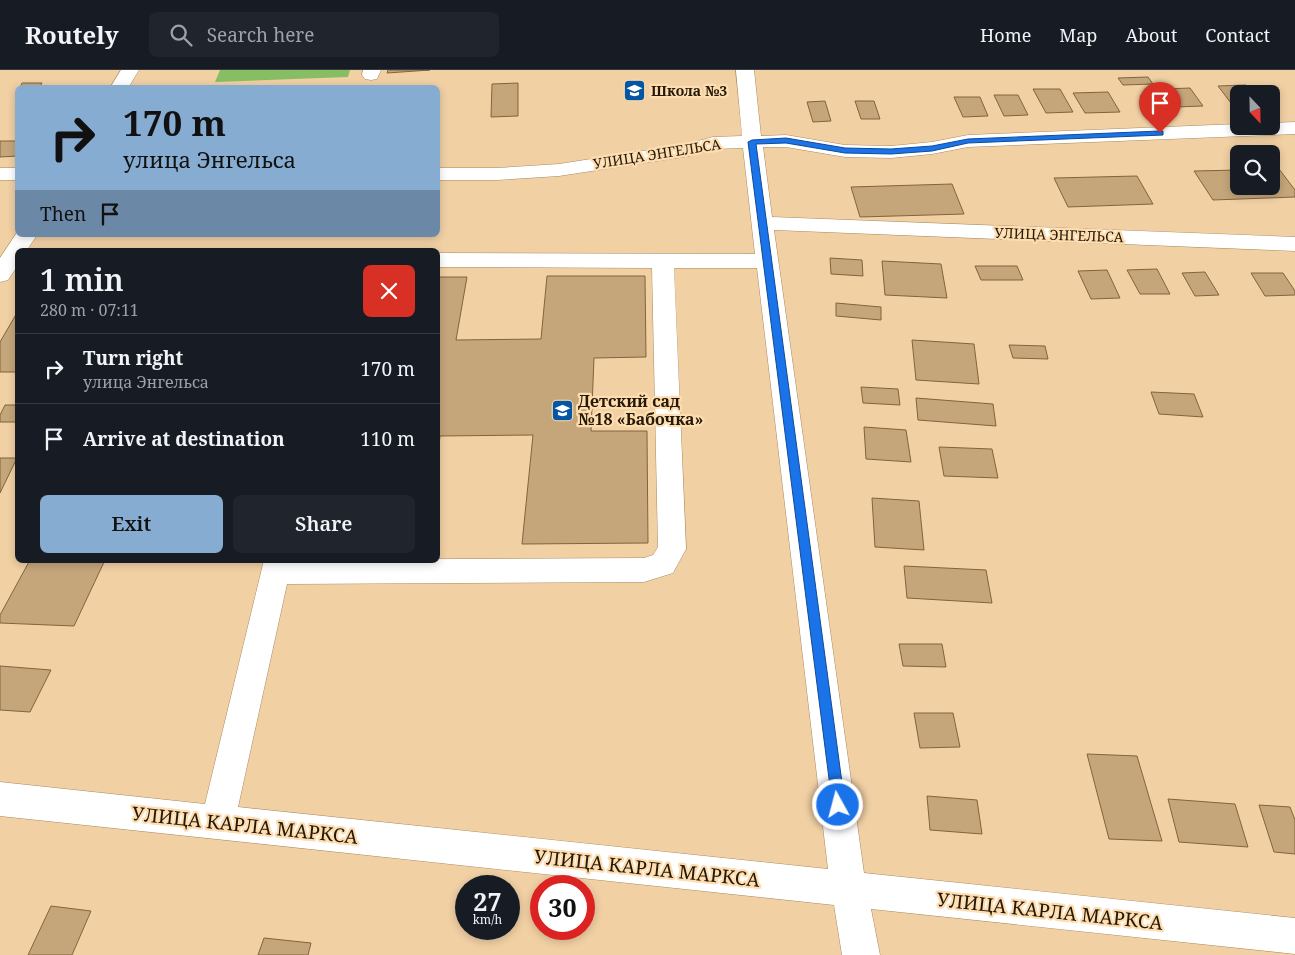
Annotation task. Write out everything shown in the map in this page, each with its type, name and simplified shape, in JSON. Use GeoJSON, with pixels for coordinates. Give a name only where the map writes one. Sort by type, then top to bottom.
{"type":"FeatureCollection","features":[{"type":"Feature","properties":{"kind":"street"},"geometry":{"type":"LineString","coordinates":[[121,85],[130,70]]}},
{"type":"Feature","properties":{"kind":"street"},"geometry":{"type":"LineString","coordinates":[[745,70],[767,261],[849,890],[861,955]]}},
{"type":"Feature","properties":{"kind":"street","name":"УЛИЦА ЭНГЕЛЬСА"},"geometry":{"type":"LineString","coordinates":[[440,174],[497,174],[558,170],[689,150],[713,143],[786,141],[845,151],[891,152],[932,148],[968,141],[1295,128]]}},
{"type":"Feature","properties":{"kind":"street"},"geometry":{"type":"LineString","coordinates":[[0,174],[15,174]]}},
{"type":"Feature","properties":{"kind":"street","name":"УЛИЦА ЭНГЕЛЬСА"},"geometry":{"type":"LineString","coordinates":[[763,223],[1295,244]]}},
{"type":"Feature","properties":{"kind":"street"},"geometry":{"type":"LineString","coordinates":[[18,248],[25,237]]}},
{"type":"Feature","properties":{"kind":"street"},"geometry":{"type":"LineString","coordinates":[[0,276],[15,252]]}},
{"type":"Feature","properties":{"kind":"street"},"geometry":{"type":"LineString","coordinates":[[440,260],[767,261]]}},
{"type":"Feature","properties":{"kind":"street"},"geometry":{"type":"LineString","coordinates":[[217,822],[276,566],[644,570],[663,564],[672,549],[663,261]]}},
{"type":"Feature","properties":{"kind":"street","name":"УЛИЦА КАРЛА МАРКСА"},"geometry":{"type":"LineString","coordinates":[[0,799],[1295,936]]}},
{"type":"Feature","properties":{"kind":"green space"},"geometry":{"type":"Polygon","coordinates":[[[220,70],[350,70],[348,77],[215,82],[220,70]]]}},
{"type":"Feature","properties":{"kind":"building"},"geometry":{"type":"Polygon","coordinates":[[[388,70],[430,70],[387,73],[388,70]]]}},
{"type":"Feature","properties":{"kind":"building"},"geometry":{"type":"Polygon","coordinates":[[[1148,77],[1153,84],[1123,85],[1118,78],[1148,77]]]}},
{"type":"Feature","properties":{"kind":"building"},"geometry":{"type":"Polygon","coordinates":[[[22,83],[42,83],[41,85],[21,85],[22,83]]]}},
{"type":"Feature","properties":{"kind":"building"},"geometry":{"type":"Polygon","coordinates":[[[518,83],[518,116],[491,117],[492,84],[518,83]]]}},
{"type":"Feature","properties":{"kind":"building"},"geometry":{"type":"Polygon","coordinates":[[[1218,86],[1230,86],[1230,102],[1218,86]]]}},
{"type":"Feature","properties":{"kind":"building"},"geometry":{"type":"Polygon","coordinates":[[[1190,88],[1203,106],[1175,107],[1163,89],[1190,88]]]}},
{"type":"Feature","properties":{"kind":"building"},"geometry":{"type":"Polygon","coordinates":[[[1033,89],[1060,89],[1073,112],[1046,113],[1033,89]]]}},
{"type":"Feature","properties":{"kind":"building"},"geometry":{"type":"Polygon","coordinates":[[[1108,92],[1120,112],[1085,113],[1073,93],[1108,92]]]}},
{"type":"Feature","properties":{"kind":"building"},"geometry":{"type":"Polygon","coordinates":[[[994,95],[1018,95],[1028,115],[1004,116],[994,95]]]}},
{"type":"Feature","properties":{"kind":"building"},"geometry":{"type":"Polygon","coordinates":[[[1159,95],[1169,109],[1149,110],[1140,96],[1159,95]]]}},
{"type":"Feature","properties":{"kind":"building"},"geometry":{"type":"Polygon","coordinates":[[[954,97],[980,97],[988,116],[963,117],[954,97]]]}},
{"type":"Feature","properties":{"kind":"building"},"geometry":{"type":"Polygon","coordinates":[[[825,101],[831,121],[813,122],[807,102],[825,101]]]}},
{"type":"Feature","properties":{"kind":"building"},"geometry":{"type":"Polygon","coordinates":[[[855,101],[874,101],[880,119],[861,119],[855,101]]]}},
{"type":"Feature","properties":{"kind":"building"},"geometry":{"type":"Polygon","coordinates":[[[0,141],[15,141],[15,156],[0,157],[0,141]]]}},
{"type":"Feature","properties":{"kind":"building"},"geometry":{"type":"Polygon","coordinates":[[[1230,170],[1230,195],[1280,195],[1280,170],[1295,190],[1295,197],[1213,200],[1194,171],[1230,170]]]}},
{"type":"Feature","properties":{"kind":"building"},"geometry":{"type":"Polygon","coordinates":[[[1137,176],[1153,204],[1068,207],[1054,178],[1137,176]]]}},
{"type":"Feature","properties":{"kind":"building"},"geometry":{"type":"Polygon","coordinates":[[[952,184],[964,214],[860,217],[851,187],[952,184]]]}},
{"type":"Feature","properties":{"kind":"building"},"geometry":{"type":"Polygon","coordinates":[[[830,258],[862,260],[863,276],[831,274],[830,258]]]}},
{"type":"Feature","properties":{"kind":"building"},"geometry":{"type":"Polygon","coordinates":[[[882,261],[941,264],[947,298],[885,295],[882,261]]]}},
{"type":"Feature","properties":{"kind":"building"},"geometry":{"type":"Polygon","coordinates":[[[975,266],[1017,266],[1023,280],[981,280],[975,266]]]}},
{"type":"Feature","properties":{"kind":"building"},"geometry":{"type":"Polygon","coordinates":[[[1157,269],[1170,294],[1140,294],[1127,270],[1157,269]]]}},
{"type":"Feature","properties":{"kind":"building"},"geometry":{"type":"Polygon","coordinates":[[[1107,270],[1120,298],[1091,299],[1078,271],[1107,270]]]}},
{"type":"Feature","properties":{"kind":"building"},"geometry":{"type":"Polygon","coordinates":[[[1205,272],[1219,295],[1195,296],[1182,273],[1205,272]]]}},
{"type":"Feature","properties":{"kind":"building"},"geometry":{"type":"Polygon","coordinates":[[[1251,273],[1283,273],[1295,291],[1295,295],[1265,296],[1251,273]]]}},
{"type":"Feature","properties":{"kind":"building"},"geometry":{"type":"Polygon","coordinates":[[[547,276],[645,276],[646,357],[594,358],[591,431],[647,431],[648,543],[522,544],[533,435],[440,436],[440,277],[467,277],[456,340],[541,339],[547,276]]]}},
{"type":"Feature","properties":{"kind":"building"},"geometry":{"type":"Polygon","coordinates":[[[836,303],[881,307],[881,320],[836,316],[836,303]]]}},
{"type":"Feature","properties":{"kind":"building"},"geometry":{"type":"Polygon","coordinates":[[[15,316],[15,372],[0,372],[0,342],[15,316]]]}},
{"type":"Feature","properties":{"kind":"building"},"geometry":{"type":"Polygon","coordinates":[[[912,340],[974,344],[979,384],[916,380],[912,340]]]}},
{"type":"Feature","properties":{"kind":"building"},"geometry":{"type":"Polygon","coordinates":[[[1009,345],[1045,346],[1048,359],[1013,358],[1009,345]]]}},
{"type":"Feature","properties":{"kind":"building"},"geometry":{"type":"Polygon","coordinates":[[[861,387],[898,389],[900,405],[863,403],[861,387]]]}},
{"type":"Feature","properties":{"kind":"building"},"geometry":{"type":"Polygon","coordinates":[[[1151,392],[1194,394],[1203,417],[1159,414],[1151,392]]]}},
{"type":"Feature","properties":{"kind":"building"},"geometry":{"type":"Polygon","coordinates":[[[916,398],[993,404],[996,426],[918,420],[916,398]]]}},
{"type":"Feature","properties":{"kind":"building"},"geometry":{"type":"Polygon","coordinates":[[[5,405],[15,405],[15,422],[0,422],[0,415],[5,405]]]}},
{"type":"Feature","properties":{"kind":"building"},"geometry":{"type":"Polygon","coordinates":[[[864,427],[906,430],[911,462],[866,459],[864,427]]]}},
{"type":"Feature","properties":{"kind":"building"},"geometry":{"type":"Polygon","coordinates":[[[939,447],[992,449],[998,478],[944,476],[939,447]]]}},
{"type":"Feature","properties":{"kind":"building"},"geometry":{"type":"Polygon","coordinates":[[[0,458],[15,458],[15,462],[0,493],[0,458]]]}},
{"type":"Feature","properties":{"kind":"building"},"geometry":{"type":"Polygon","coordinates":[[[872,498],[919,501],[924,550],[875,547],[872,498]]]}},
{"type":"Feature","properties":{"kind":"building"},"geometry":{"type":"Polygon","coordinates":[[[28,563],[104,563],[74,626],[0,623],[0,615],[28,563]]]}},
{"type":"Feature","properties":{"kind":"building"},"geometry":{"type":"Polygon","coordinates":[[[904,566],[986,570],[992,603],[907,598],[904,566]]]}},
{"type":"Feature","properties":{"kind":"building"},"geometry":{"type":"Polygon","coordinates":[[[899,644],[942,644],[946,667],[903,666],[899,644]]]}},
{"type":"Feature","properties":{"kind":"building"},"geometry":{"type":"Polygon","coordinates":[[[0,666],[51,670],[30,712],[0,710],[0,666]]]}},
{"type":"Feature","properties":{"kind":"building"},"geometry":{"type":"Polygon","coordinates":[[[914,713],[953,713],[960,747],[920,748],[914,713]]]}},
{"type":"Feature","properties":{"kind":"building"},"geometry":{"type":"Polygon","coordinates":[[[1087,754],[1137,756],[1162,841],[1109,839],[1087,754]]]}},
{"type":"Feature","properties":{"kind":"building"},"geometry":{"type":"Polygon","coordinates":[[[927,796],[977,800],[982,834],[930,830],[927,796]]]}},
{"type":"Feature","properties":{"kind":"building"},"geometry":{"type":"Polygon","coordinates":[[[1168,799],[1235,804],[1248,847],[1179,842],[1168,799]]]}},
{"type":"Feature","properties":{"kind":"building"},"geometry":{"type":"Polygon","coordinates":[[[1259,805],[1290,807],[1295,820],[1295,854],[1274,852],[1259,805]]]}},
{"type":"Feature","properties":{"kind":"building"},"geometry":{"type":"Polygon","coordinates":[[[51,906],[91,911],[72,955],[28,955],[51,906]]]}},
{"type":"Feature","properties":{"kind":"building"},"geometry":{"type":"Polygon","coordinates":[[[264,938],[311,943],[308,955],[258,955],[264,938]]]}},
{"type":"Feature","properties":{"kind":"place","name":"Школа №3"},"geometry":{"type":"Point","coordinates":[635,91]}},
{"type":"Feature","properties":{"kind":"place","name":"Детский сад №18 «Бабочка»"},"geometry":{"type":"Point","coordinates":[562,410]}},
{"type":"Feature","properties":{"kind":"route"},"geometry":{"type":"LineString","coordinates":[[838,805],[752,142],[786,141],[845,151],[891,152],[932,148],[968,141],[1160,133]]}}]}
